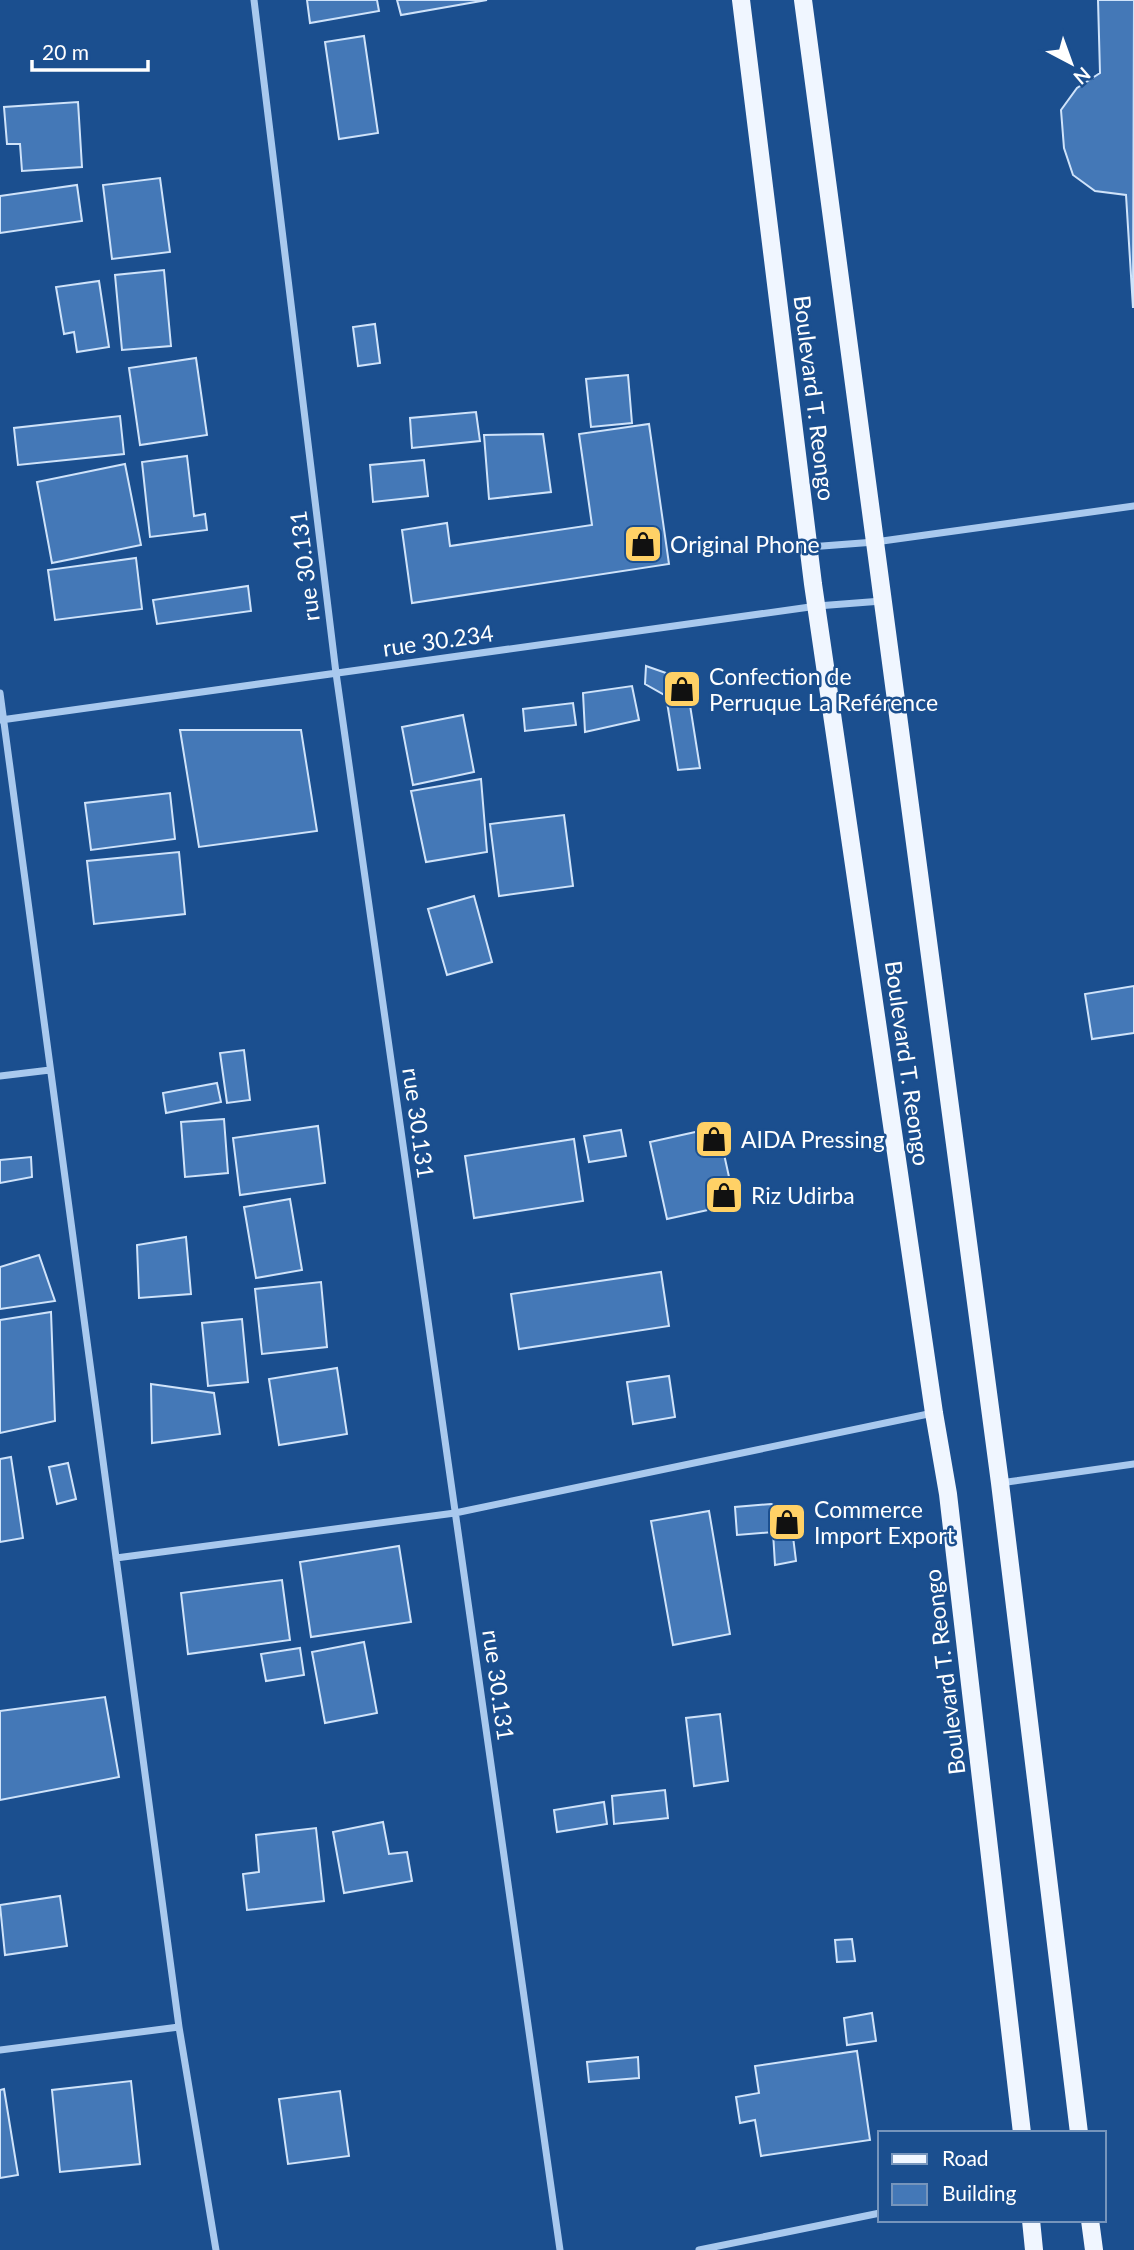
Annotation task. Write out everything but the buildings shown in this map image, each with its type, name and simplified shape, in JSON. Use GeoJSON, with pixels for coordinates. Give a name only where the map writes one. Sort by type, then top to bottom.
{"type":"FeatureCollection","features":[{"type":"Feature","properties":{"kind":"main road","name":"Boulevard T. Reongo"},"geometry":{"type":"LineString","coordinates":[[741,0],[817,606],[948,1494],[1022,2131]]}},
{"type":"Feature","properties":{"kind":"main road","name":"Boulevard T. Reongo"},"geometry":{"type":"LineString","coordinates":[[803,0],[1000,1483],[1079,2131]]}},
{"type":"Feature","properties":{"kind":"main road"},"geometry":{"type":"LineString","coordinates":[[1031,2222],[1034,2250]]}},
{"type":"Feature","properties":{"kind":"main road"},"geometry":{"type":"LineString","coordinates":[[1090,2222],[1094,2250]]}},
{"type":"Feature","properties":{"kind":"street","name":"rue 30.131"},"geometry":{"type":"LineString","coordinates":[[254,0],[337,673],[560,2250]]}},
{"type":"Feature","properties":{"kind":"street"},"geometry":{"type":"LineString","coordinates":[[809,547],[875,541],[1134,506]]}},
{"type":"Feature","properties":{"kind":"street","name":"rue 30.234"},"geometry":{"type":"LineString","coordinates":[[2,720],[817,606],[882,601]]}},
{"type":"Feature","properties":{"kind":"street"},"geometry":{"type":"LineString","coordinates":[[0,693],[179,2027],[216,2250]]}},
{"type":"Feature","properties":{"kind":"street"},"geometry":{"type":"LineString","coordinates":[[0,1076],[50,1070]]}},
{"type":"Feature","properties":{"kind":"street"},"geometry":{"type":"LineString","coordinates":[[116,1558],[455,1513],[934,1413]]}},
{"type":"Feature","properties":{"kind":"street"},"geometry":{"type":"LineString","coordinates":[[1000,1483],[1134,1464]]}},
{"type":"Feature","properties":{"kind":"street"},"geometry":{"type":"LineString","coordinates":[[0,2050],[179,2027]]}},
{"type":"Feature","properties":{"kind":"street"},"geometry":{"type":"LineString","coordinates":[[699,2250],[878,2213]]}},
{"type":"Feature","properties":{"kind":"place","name":"Original Phone"},"geometry":{"type":"Point","coordinates":[643,544]}},
{"type":"Feature","properties":{"kind":"place","name":"Confection de Perruque La Reférence"},"geometry":{"type":"Point","coordinates":[682,689]}},
{"type":"Feature","properties":{"kind":"place","name":"AIDA Pressing"},"geometry":{"type":"Point","coordinates":[714,1139]}},
{"type":"Feature","properties":{"kind":"place","name":"Riz Udirba"},"geometry":{"type":"Point","coordinates":[724,1195]}},
{"type":"Feature","properties":{"kind":"place","name":"Commerce Import Export"},"geometry":{"type":"Point","coordinates":[787,1522]}}]}
